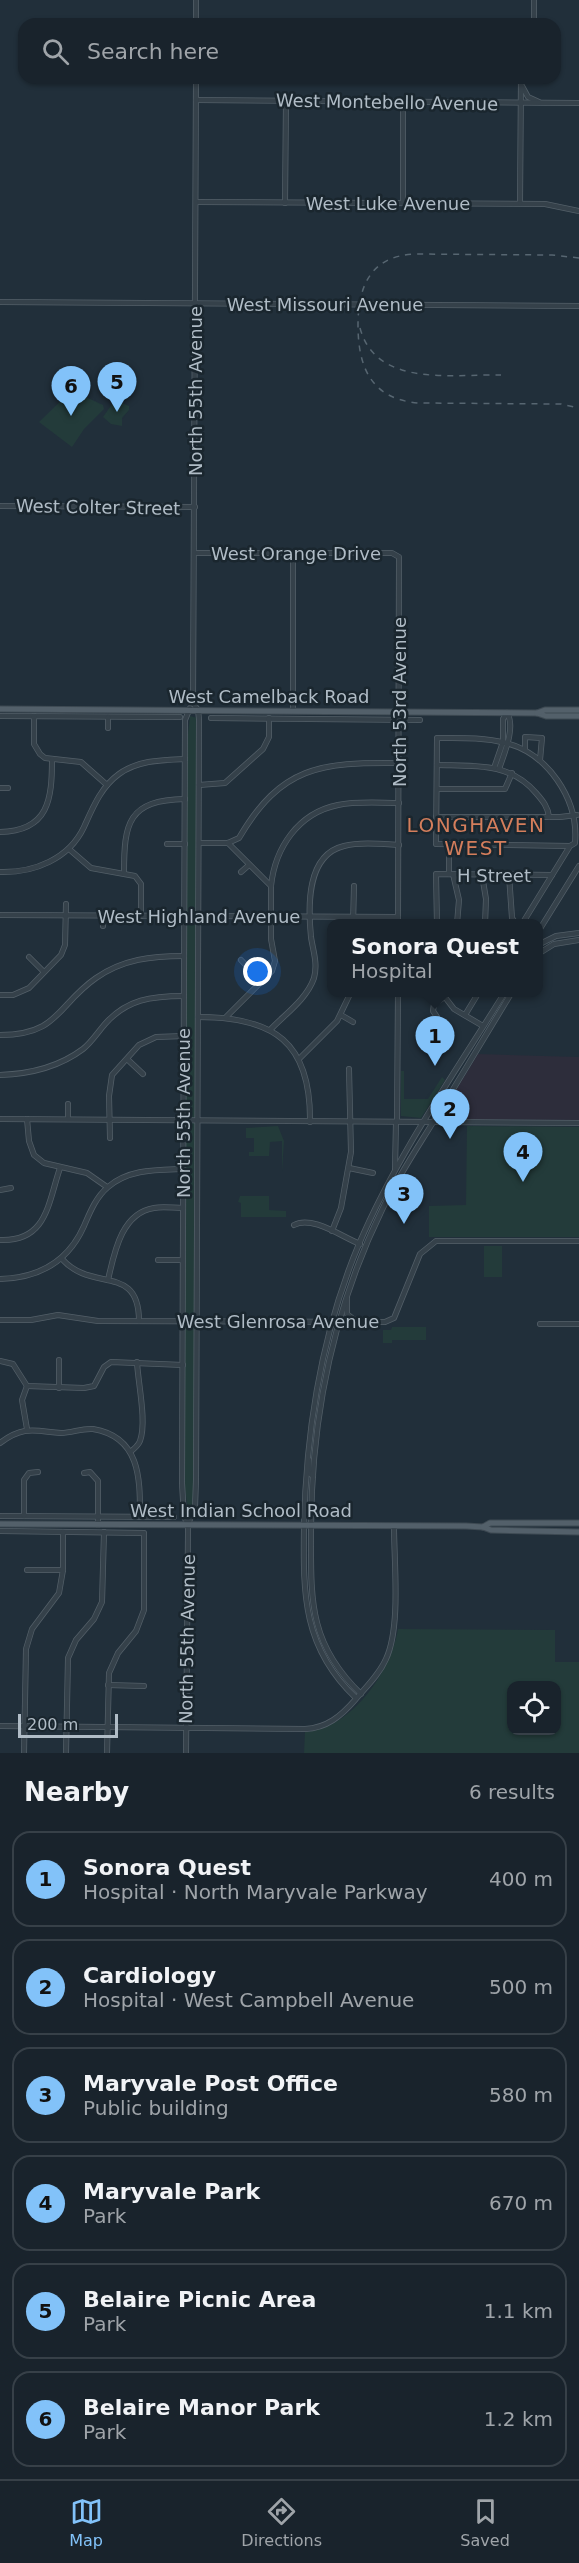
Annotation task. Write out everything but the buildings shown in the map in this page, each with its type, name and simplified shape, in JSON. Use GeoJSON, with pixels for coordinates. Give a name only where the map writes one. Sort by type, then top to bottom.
{"type":"FeatureCollection","features":[{"type":"Feature","properties":{"kind":"main road","name":"West Camelback Road"},"geometry":{"type":"LineString","coordinates":[[0,709],[537,713],[546,716],[579,716]]}},
{"type":"Feature","properties":{"kind":"main road","name":"West Camelback Road"},"geometry":{"type":"LineString","coordinates":[[537,713],[545,710],[579,710]]}},
{"type":"Feature","properties":{"kind":"main road","name":"West Indian School Road"},"geometry":{"type":"LineString","coordinates":[[483,1527],[490,1523],[579,1523]]}},
{"type":"Feature","properties":{"kind":"main road","name":"West Indian School Road"},"geometry":{"type":"LineString","coordinates":[[0,1524],[483,1527],[491,1530],[579,1532]]}},
{"type":"Feature","properties":{"kind":"street"},"geometry":{"type":"LineString","coordinates":[[196,0],[196,18]]}},
{"type":"Feature","properties":{"kind":"street"},"geometry":{"type":"LineString","coordinates":[[534,0],[534,18]]}},
{"type":"Feature","properties":{"kind":"street","name":"North 55th Avenue"},"geometry":{"type":"LineString","coordinates":[[188,1524],[184,1517],[182,1483],[182,1260],[185,720],[193,703],[195,553],[196,84]]}},
{"type":"Feature","properties":{"kind":"street"},"geometry":{"type":"LineString","coordinates":[[520,204],[521,84]]}},
{"type":"Feature","properties":{"kind":"street"},"geometry":{"type":"LineString","coordinates":[[522,84],[528,97],[544,103]]}},
{"type":"Feature","properties":{"kind":"street","name":"West Montebello Avenue"},"geometry":{"type":"LineString","coordinates":[[195,100],[579,103]]}},
{"type":"Feature","properties":{"kind":"street"},"geometry":{"type":"LineString","coordinates":[[285,203],[286,100]]}},
{"type":"Feature","properties":{"kind":"street"},"geometry":{"type":"LineString","coordinates":[[403,103],[403,203]]}},
{"type":"Feature","properties":{"kind":"street","name":"West Luke Avenue"},"geometry":{"type":"LineString","coordinates":[[196,202],[553,204],[579,211]]}},
{"type":"Feature","properties":{"kind":"street","name":"West Missouri Avenue"},"geometry":{"type":"LineString","coordinates":[[0,302],[579,306]]}},
{"type":"Feature","properties":{"kind":"street","name":"West Colter Street"},"geometry":{"type":"LineString","coordinates":[[0,506],[195,507]]}},
{"type":"Feature","properties":{"kind":"street","name":"West Orange Drive"},"geometry":{"type":"LineString","coordinates":[[195,553],[397,554]]}},
{"type":"Feature","properties":{"kind":"street"},"geometry":{"type":"LineString","coordinates":[[293,553],[293,711]]}},
{"type":"Feature","properties":{"kind":"street","name":"North 53rd Avenue"},"geometry":{"type":"LineString","coordinates":[[397,554],[399,557],[398,917]]}},
{"type":"Feature","properties":{"kind":"street"},"geometry":{"type":"LineString","coordinates":[[193,703],[198,710]]}},
{"type":"Feature","properties":{"kind":"street","name":"North 55th Avenue"},"geometry":{"type":"LineString","coordinates":[[186,1753],[188,1524],[195,1507],[198,710]]}},
{"type":"Feature","properties":{"kind":"street"},"geometry":{"type":"LineString","coordinates":[[497,768],[511,720],[507,713]]}},
{"type":"Feature","properties":{"kind":"street","name":"West Camelback Road"},"geometry":{"type":"LineString","coordinates":[[0,716],[180,717]]}},
{"type":"Feature","properties":{"kind":"street"},"geometry":{"type":"LineString","coordinates":[[34,716],[36,749],[45,758],[81,762],[108,784]]}},
{"type":"Feature","properties":{"kind":"street"},"geometry":{"type":"LineString","coordinates":[[108,717],[108,728]]}},
{"type":"Feature","properties":{"kind":"street","name":"West Camelback Road"},"geometry":{"type":"LineString","coordinates":[[211,718],[420,720]]}},
{"type":"Feature","properties":{"kind":"street"},"geometry":{"type":"LineString","coordinates":[[199,785],[225,783],[243,761],[267,744],[269,718]]}},
{"type":"Feature","properties":{"kind":"street","name":"West Camelback Road"},"geometry":{"type":"LineString","coordinates":[[313,718],[313,725]]}},
{"type":"Feature","properties":{"kind":"street"},"geometry":{"type":"LineString","coordinates":[[525,750],[525,737],[542,738],[540,760]]}},
{"type":"Feature","properties":{"kind":"street"},"geometry":{"type":"LineString","coordinates":[[525,919],[570,846],[575,843],[577,815],[566,786],[540,760],[525,750],[483,739],[437,738],[436,844],[570,846]]}},
{"type":"Feature","properties":{"kind":"street"},"geometry":{"type":"LineString","coordinates":[[0,832],[10,832],[29,826],[44,812],[51,790],[52,759]]}},
{"type":"Feature","properties":{"kind":"street"},"geometry":{"type":"LineString","coordinates":[[0,872],[28,870],[50,862],[69,849],[83,829],[95,801],[119,774],[146,762],[185,759]]}},
{"type":"Feature","properties":{"kind":"street"},"geometry":{"type":"LineString","coordinates":[[199,843],[228,843],[239,838],[266,798],[301,775],[337,764],[399,763]]}},
{"type":"Feature","properties":{"kind":"street"},"geometry":{"type":"LineString","coordinates":[[437,765],[497,768],[512,773],[539,796],[547,808],[549,818]]}},
{"type":"Feature","properties":{"kind":"street"},"geometry":{"type":"LineString","coordinates":[[436,789],[505,789],[512,773]]}},
{"type":"Feature","properties":{"kind":"street"},"geometry":{"type":"LineString","coordinates":[[0,788],[8,788]]}},
{"type":"Feature","properties":{"kind":"street"},"geometry":{"type":"LineString","coordinates":[[124,873],[126,833],[129,823],[139,810],[164,800],[185,800]]}},
{"type":"Feature","properties":{"kind":"street"},"geometry":{"type":"LineString","coordinates":[[226,1017],[274,964],[271,886],[273,867],[283,844],[308,818],[323,810],[340,805],[399,803]]}},
{"type":"Feature","properties":{"kind":"street"},"geometry":{"type":"LineString","coordinates":[[436,817],[549,818],[577,815]]}},
{"type":"Feature","properties":{"kind":"street"},"geometry":{"type":"LineString","coordinates":[[228,843],[271,886]]}},
{"type":"Feature","properties":{"kind":"street"},"geometry":{"type":"LineString","coordinates":[[167,844],[185,844]]}},
{"type":"Feature","properties":{"kind":"street"},"geometry":{"type":"LineString","coordinates":[[270,1030],[303,997],[313,979],[316,962],[311,937],[313,875],[328,854],[340,847],[351,844],[399,845]]}},
{"type":"Feature","properties":{"kind":"street"},"geometry":{"type":"LineString","coordinates":[[449,844],[451,874],[459,900],[457,919]]}},
{"type":"Feature","properties":{"kind":"street"},"geometry":{"type":"LineString","coordinates":[[69,849],[91,868],[108,873],[135,876],[141,884],[141,916]]}},
{"type":"Feature","properties":{"kind":"street"},"geometry":{"type":"LineString","coordinates":[[241,872],[249,865]]}},
{"type":"Feature","properties":{"kind":"street"},"geometry":{"type":"LineString","coordinates":[[543,925],[579,866]]}},
{"type":"Feature","properties":{"kind":"street","name":"H Street"},"geometry":{"type":"LineString","coordinates":[[437,919],[436,874],[552,875]]}},
{"type":"Feature","properties":{"kind":"street"},"geometry":{"type":"LineString","coordinates":[[482,874],[486,899],[485,919]]}},
{"type":"Feature","properties":{"kind":"street"},"geometry":{"type":"LineString","coordinates":[[509,875],[513,919]]}},
{"type":"Feature","properties":{"kind":"street"},"geometry":{"type":"LineString","coordinates":[[353,917],[354,886]]}},
{"type":"Feature","properties":{"kind":"street"},"geometry":{"type":"LineString","coordinates":[[0,995],[22,992],[29,988],[61,955],[65,945],[66,904]]}},
{"type":"Feature","properties":{"kind":"street","name":"West Highland Avenue"},"geometry":{"type":"LineString","coordinates":[[0,915],[398,917]]}},
{"type":"Feature","properties":{"kind":"street"},"geometry":{"type":"LineString","coordinates":[[103,915],[104,926]]}},
{"type":"Feature","properties":{"kind":"street"},"geometry":{"type":"LineString","coordinates":[[543,942],[556,936],[579,933]]}},
{"type":"Feature","properties":{"kind":"street"},"geometry":{"type":"LineString","coordinates":[[543,951],[562,942],[579,940]]}},
{"type":"Feature","properties":{"kind":"street"},"geometry":{"type":"LineString","coordinates":[[543,945],[547,948]]}},
{"type":"Feature","properties":{"kind":"street"},"geometry":{"type":"LineString","coordinates":[[0,1035],[24,1033],[49,1023],[85,987],[114,967],[148,957],[184,956]]}},
{"type":"Feature","properties":{"kind":"street"},"geometry":{"type":"LineString","coordinates":[[28,957],[44,972]]}},
{"type":"Feature","properties":{"kind":"street"},"geometry":{"type":"LineString","coordinates":[[241,960],[261,981]]}},
{"type":"Feature","properties":{"kind":"street"},"geometry":{"type":"LineString","coordinates":[[0,1075],[43,1069],[62,1061],[85,1048],[116,1012],[131,1003],[149,997],[184,996]]}},
{"type":"Feature","properties":{"kind":"street"},"geometry":{"type":"LineString","coordinates":[[299,1059],[341,1015],[349,997]]}},
{"type":"Feature","properties":{"kind":"street"},"geometry":{"type":"LineString","coordinates":[[395,1170],[398,997]]}},
{"type":"Feature","properties":{"kind":"street"},"geometry":{"type":"LineString","coordinates":[[437,1017],[433,1011],[434,1004],[440,997]]}},
{"type":"Feature","properties":{"kind":"street"},"geometry":{"type":"LineString","coordinates":[[444,997],[465,1015],[483,1026]]}},
{"type":"Feature","properties":{"kind":"street"},"geometry":{"type":"LineString","coordinates":[[465,1015],[476,997]]}},
{"type":"Feature","properties":{"kind":"street"},"geometry":{"type":"LineString","coordinates":[[358,1696],[334,1662],[317,1626],[311,1592],[308,1452],[315,1394],[332,1322],[359,1244],[395,1170],[502,997]]}},
{"type":"Feature","properties":{"kind":"street"},"geometry":{"type":"LineString","coordinates":[[308,1525],[321,1397],[339,1322],[365,1247],[408,1161],[510,997]]}},
{"type":"Feature","properties":{"kind":"street"},"geometry":{"type":"LineString","coordinates":[[341,1015],[353,1022]]}},
{"type":"Feature","properties":{"kind":"street"},"geometry":{"type":"LineString","coordinates":[[198,1017],[226,1017],[250,1021],[270,1030],[286,1043],[299,1059],[309,1087],[310,1122]]}},
{"type":"Feature","properties":{"kind":"street"},"geometry":{"type":"LineString","coordinates":[[110,1138],[110,1078],[139,1045],[156,1037],[184,1036]]}},
{"type":"Feature","properties":{"kind":"street"},"geometry":{"type":"LineString","coordinates":[[127,1059],[143,1074]]}},
{"type":"Feature","properties":{"kind":"street"},"geometry":{"type":"LineString","coordinates":[[461,1063],[469,1062]]}},
{"type":"Feature","properties":{"kind":"street"},"geometry":{"type":"LineString","coordinates":[[332,1231],[341,1208],[349,1168],[351,1122],[349,1069]]}},
{"type":"Feature","properties":{"kind":"street"},"geometry":{"type":"LineString","coordinates":[[443,1106],[452,1085],[450,1080]]}},
{"type":"Feature","properties":{"kind":"street"},"geometry":{"type":"LineString","coordinates":[[68,1104],[68,1119]]}},
{"type":"Feature","properties":{"kind":"street"},"geometry":{"type":"LineString","coordinates":[[0,1119],[579,1123]]}},
{"type":"Feature","properties":{"kind":"street"},"geometry":{"type":"LineString","coordinates":[[27,1119],[29,1141],[34,1155],[44,1163],[87,1173],[107,1187]]}},
{"type":"Feature","properties":{"kind":"street"},"geometry":{"type":"LineString","coordinates":[[395,1149],[408,1161]]}},
{"type":"Feature","properties":{"kind":"street"},"geometry":{"type":"LineString","coordinates":[[0,1240],[22,1238],[39,1226],[46,1213],[60,1168]]}},
{"type":"Feature","properties":{"kind":"street"},"geometry":{"type":"LineString","coordinates":[[349,1168],[373,1173]]}},
{"type":"Feature","properties":{"kind":"street"},"geometry":{"type":"LineString","coordinates":[[0,1279],[20,1279],[35,1275],[62,1259],[74,1245],[94,1204],[107,1187],[136,1172],[183,1169]]}},
{"type":"Feature","properties":{"kind":"street"},"geometry":{"type":"LineString","coordinates":[[0,1190],[11,1188]]}},
{"type":"Feature","properties":{"kind":"street"},"geometry":{"type":"LineString","coordinates":[[108,1280],[123,1232],[129,1222],[144,1210],[183,1208]]}},
{"type":"Feature","properties":{"kind":"street"},"geometry":{"type":"LineString","coordinates":[[294,1225],[299,1222],[310,1222],[365,1247]]}},
{"type":"Feature","properties":{"kind":"street","name":"West Glenrosa Avenue"},"geometry":{"type":"LineString","coordinates":[[0,1320],[31,1320],[58,1315],[98,1321],[385,1322],[394,1318],[420,1254],[436,1241],[579,1242]]}},
{"type":"Feature","properties":{"kind":"street"},"geometry":{"type":"LineString","coordinates":[[62,1259],[70,1268],[85,1276],[120,1282],[133,1293],[139,1306],[139,1321]]}},
{"type":"Feature","properties":{"kind":"street"},"geometry":{"type":"LineString","coordinates":[[158,1260],[182,1260]]}},
{"type":"Feature","properties":{"kind":"street"},"geometry":{"type":"LineString","coordinates":[[347,1295],[348,1316],[358,1323]]}},
{"type":"Feature","properties":{"kind":"street"},"geometry":{"type":"LineString","coordinates":[[540,1324],[579,1324]]}},
{"type":"Feature","properties":{"kind":"street"},"geometry":{"type":"LineString","coordinates":[[59,1360],[59,1388]]}},
{"type":"Feature","properties":{"kind":"street"},"geometry":{"type":"LineString","coordinates":[[0,1361],[13,1364],[27,1386]]}},
{"type":"Feature","properties":{"kind":"street"},"geometry":{"type":"LineString","coordinates":[[130,1452],[140,1443],[141,1437],[141,1391],[137,1362]]}},
{"type":"Feature","properties":{"kind":"street"},"geometry":{"type":"LineString","coordinates":[[27,1386],[90,1387],[97,1382],[107,1363],[183,1365]]}},
{"type":"Feature","properties":{"kind":"street"},"geometry":{"type":"LineString","coordinates":[[27,1386],[22,1400],[27,1430]]}},
{"type":"Feature","properties":{"kind":"street"},"geometry":{"type":"LineString","coordinates":[[0,1443],[11,1435],[37,1428],[59,1433],[93,1429],[116,1438],[130,1452],[139,1473],[140,1517]]}},
{"type":"Feature","properties":{"kind":"street"},"geometry":{"type":"LineString","coordinates":[[308,1452],[310,1474],[313,1476]]}},
{"type":"Feature","properties":{"kind":"street"},"geometry":{"type":"LineString","coordinates":[[24,1516],[24,1480],[29,1473],[38,1472]]}},
{"type":"Feature","properties":{"kind":"street"},"geometry":{"type":"LineString","coordinates":[[84,1473],[90,1472],[98,1480],[98,1525]]}},
{"type":"Feature","properties":{"kind":"street","name":"West Indian School Road"},"geometry":{"type":"LineString","coordinates":[[0,1516],[174,1517]]}},
{"type":"Feature","properties":{"kind":"street"},"geometry":{"type":"LineString","coordinates":[[0,1726],[318,1728],[334,1721],[381,1668],[392,1640],[394,1526]]}},
{"type":"Feature","properties":{"kind":"street","name":"West Indian School Road"},"geometry":{"type":"LineString","coordinates":[[0,1531],[144,1533],[143,1616],[136,1631],[112,1663],[108,1685]]}},
{"type":"Feature","properties":{"kind":"street"},"geometry":{"type":"LineString","coordinates":[[24,1753],[26,1656],[29,1636],[55,1600],[60,1588],[63,1570],[63,1532]]}},
{"type":"Feature","properties":{"kind":"street"},"geometry":{"type":"LineString","coordinates":[[66,1753],[68,1658],[76,1640],[94,1619],[102,1602],[104,1532]]}},
{"type":"Feature","properties":{"kind":"street"},"geometry":{"type":"LineString","coordinates":[[27,1570],[63,1570]]}},
{"type":"Feature","properties":{"kind":"street"},"geometry":{"type":"LineString","coordinates":[[107,1753],[108,1685],[144,1686]]}},
{"type":"Feature","properties":{"kind":"shaded area"},"geometry":{"type":"Polygon","coordinates":[[[478,1054],[579,1057],[579,1120],[442,1119],[441,1115],[478,1054]]]}},
{"type":"Feature","properties":{"kind":"green space"},"geometry":{"type":"Polygon","coordinates":[[[75,392],[103,405],[104,409],[84,429],[72,447],[39,422],[67,395],[70,397],[75,392]]]}},
{"type":"Feature","properties":{"kind":"green space"},"geometry":{"type":"Polygon","coordinates":[[[115,400],[129,406],[129,410],[122,418],[122,426],[111,424],[103,417],[115,400]]]}},
{"type":"Feature","properties":{"kind":"green space"},"geometry":{"type":"Polygon","coordinates":[[[190,716],[197,718],[194,1477],[192,1507],[189,1516],[184,1482],[187,742],[190,716]]]}},
{"type":"Feature","properties":{"kind":"green space"},"geometry":{"type":"Polygon","coordinates":[[[401,1071],[404,1071],[404,1099],[428,1099],[442,1077],[445,1080],[421,1118],[401,1116],[401,1071]]]}},
{"type":"Feature","properties":{"kind":"green space"},"geometry":{"type":"Polygon","coordinates":[[[278,1126],[284,1141],[282,1172],[282,1141],[270,1142],[269,1156],[249,1156],[249,1152],[254,1152],[254,1138],[246,1138],[246,1128],[278,1126]]]}},
{"type":"Feature","properties":{"kind":"green space"},"geometry":{"type":"Polygon","coordinates":[[[467,1126],[579,1127],[579,1237],[429,1237],[429,1206],[466,1205],[467,1126]]]}},
{"type":"Feature","properties":{"kind":"green space"},"geometry":{"type":"Polygon","coordinates":[[[240,1196],[269,1196],[269,1210],[286,1211],[286,1217],[241,1217],[241,1203],[238,1202],[240,1196]]]}},
{"type":"Feature","properties":{"kind":"green space"},"geometry":{"type":"Polygon","coordinates":[[[484,1246],[502,1246],[502,1277],[484,1277],[484,1246]]]}},
{"type":"Feature","properties":{"kind":"green space"},"geometry":{"type":"Polygon","coordinates":[[[392,1327],[426,1327],[426,1340],[392,1340],[392,1343],[383,1343],[383,1330],[391,1330],[392,1327]]]}},
{"type":"Feature","properties":{"kind":"green space"},"geometry":{"type":"Polygon","coordinates":[[[398,1629],[555,1630],[555,1662],[579,1662],[579,1753],[304,1753],[305,1732],[338,1721],[353,1709],[378,1680],[387,1663],[398,1629]]]}},
{"type":"Feature","properties":{"kind":"railway"},"geometry":{"type":"LineString","coordinates":[[579,258],[552,255],[413,254],[398,256],[386,261],[369,276],[361,298],[358,325],[361,354],[370,378],[378,388],[402,400],[418,403],[561,404],[579,408]]}},
{"type":"Feature","properties":{"kind":"railway"},"geometry":{"type":"LineString","coordinates":[[360,328],[369,347],[382,361],[399,369],[440,376],[501,375]]}},
{"type":"Feature","properties":{"kind":"place","name":"Belaire Picnic Area"},"geometry":{"type":"Point","coordinates":[117,412]}},
{"type":"Feature","properties":{"kind":"place","name":"Belaire Manor Park"},"geometry":{"type":"Point","coordinates":[71,416]}},
{"type":"Feature","properties":{"kind":"place","name":"Sonora Quest"},"geometry":{"type":"Point","coordinates":[435,1066]}},
{"type":"Feature","properties":{"kind":"place","name":"Cardiology"},"geometry":{"type":"Point","coordinates":[450,1139]}},
{"type":"Feature","properties":{"kind":"place","name":"Maryvale Park"},"geometry":{"type":"Point","coordinates":[523,1182]}},
{"type":"Feature","properties":{"kind":"place","name":"Maryvale Post Office"},"geometry":{"type":"Point","coordinates":[404,1224]}},
{"type":"Feature","properties":{"kind":"district","name":"LONGHAVEN WEST"},"geometry":{"type":"Point","coordinates":[476,836]}}]}
